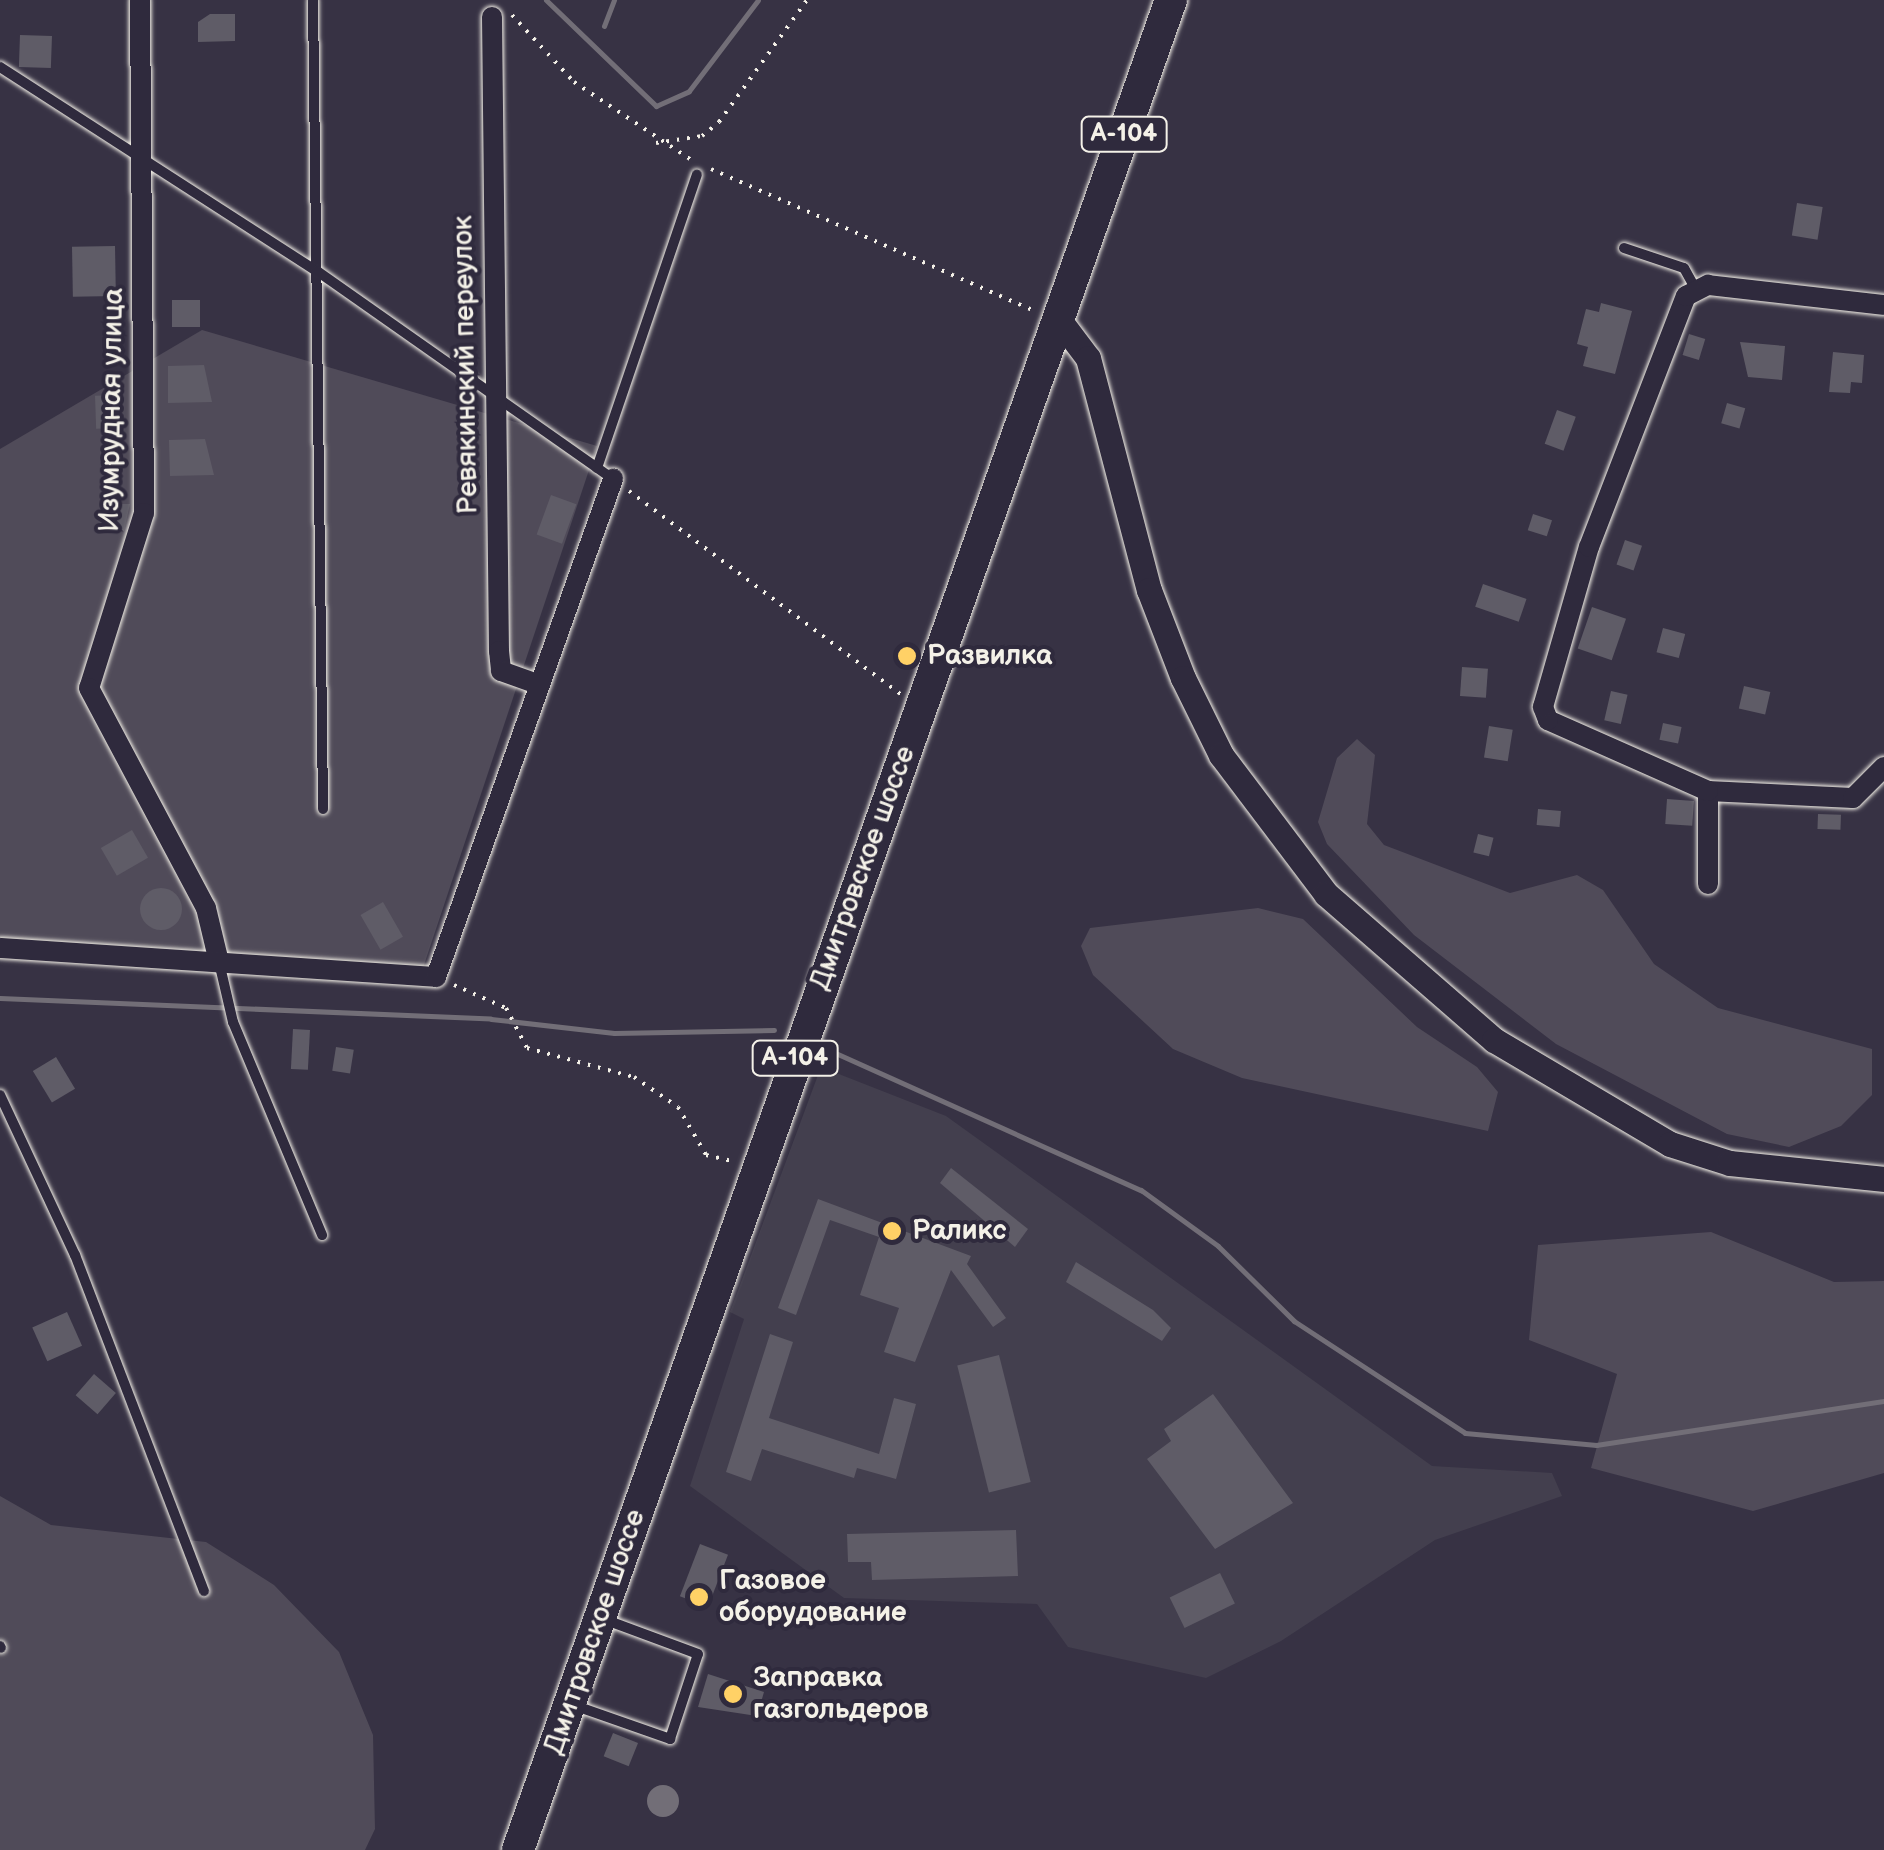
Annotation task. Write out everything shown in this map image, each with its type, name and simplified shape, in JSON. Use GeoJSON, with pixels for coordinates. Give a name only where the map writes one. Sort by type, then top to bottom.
{"type":"FeatureCollection","features":[{"type":"Feature","properties":{"kind":"highway","name":"Дмитровское шоссе"},"geometry":{"type":"LineString","coordinates":[[518,1850],[1170,0]]}},
{"type":"Feature","properties":{"kind":"street","name":"Изумрудная улица"},"geometry":{"type":"LineString","coordinates":[[140,0],[144,513],[89,688],[206,908],[219,962]]}},
{"type":"Feature","properties":{"kind":"street","name":"Ревякинский переулок"},"geometry":{"type":"LineString","coordinates":[[495,8],[492,394],[501,671],[540,685]]}},
{"type":"Feature","properties":{"kind":"street"},"geometry":{"type":"LineString","coordinates":[[1884,305],[1696,291],[1620,460],[1543,707],[1548,720],[1708,791],[1853,798],[1884,767]]}},
{"type":"Feature","properties":{"kind":"street"},"geometry":{"type":"LineString","coordinates":[[1060,321],[1088,358],[1149,590],[1183,678],[1221,755],[1326,894],[1494,1040],[1670,1144],[1730,1163],[1884,1178]]}},
{"type":"Feature","properties":{"kind":"street"},"geometry":{"type":"LineString","coordinates":[[0,948],[436,977],[540,685],[605,474]]}},
{"type":"Feature","properties":{"kind":"street"},"geometry":{"type":"LineString","coordinates":[[1708,791],[1708,884]]}},
{"type":"Feature","properties":{"kind":"lane"},"geometry":{"type":"LineString","coordinates":[[313,0],[323,809]]}},
{"type":"Feature","properties":{"kind":"lane"},"geometry":{"type":"LineString","coordinates":[[0,67],[317,271],[605,474],[697,174]]}},
{"type":"Feature","properties":{"kind":"lane"},"geometry":{"type":"LineString","coordinates":[[1624,248],[1684,268],[1696,291]]}},
{"type":"Feature","properties":{"kind":"lane"},"geometry":{"type":"LineString","coordinates":[[219,962],[233,1022],[322,1235]]}},
{"type":"Feature","properties":{"kind":"lane"},"geometry":{"type":"LineString","coordinates":[[0,1095],[75,1255],[204,1591]]}},
{"type":"Feature","properties":{"kind":"lane"},"geometry":{"type":"LineString","coordinates":[[570,1704],[670,1739],[698,1654],[601,1618]]}},
{"type":"Feature","properties":{"kind":"path"},"geometry":{"type":"LineString","coordinates":[[656,143],[702,136],[719,122],[807,0]]}},
{"type":"Feature","properties":{"kind":"path"},"geometry":{"type":"LineString","coordinates":[[495,8],[574,82],[656,143],[867,245],[1060,321]]}},
{"type":"Feature","properties":{"kind":"path"},"geometry":{"type":"LineString","coordinates":[[605,474],[920,708]]}},
{"type":"Feature","properties":{"kind":"path"},"geometry":{"type":"LineString","coordinates":[[436,977],[506,1008],[527,1048],[634,1077],[678,1107],[706,1154],[756,1167]]}},
{"type":"Feature","properties":{"kind":"shaded area"},"geometry":{"type":"Polygon","coordinates":[[[202,330],[597,446],[421,974],[0,957],[0,449],[202,330]]]}},
{"type":"Feature","properties":{"kind":"shaded area"},"geometry":{"type":"Polygon","coordinates":[[[1357,739],[1375,755],[1367,824],[1384,845],[1510,893],[1577,875],[1603,890],[1654,964],[1718,1008],[1872,1049],[1872,1095],[1841,1126],[1789,1147],[1727,1134],[1556,1044],[1414,935],[1327,844],[1318,822],[1337,758],[1357,739]]]}},
{"type":"Feature","properties":{"kind":"shaded area"},"geometry":{"type":"Polygon","coordinates":[[[1258,908],[1303,919],[1417,1027],[1477,1067],[1498,1092],[1488,1131],[1242,1078],[1173,1049],[1093,975],[1081,946],[1090,928],[1258,908]]]}},
{"type":"Feature","properties":{"kind":"shaded area"},"geometry":{"type":"Polygon","coordinates":[[[821,1067],[946,1116],[1432,1466],[1552,1473],[1562,1496],[1435,1540],[1281,1641],[1206,1678],[1068,1647],[1037,1604],[844,1598],[690,1486],[744,1319],[730,1312],[821,1067]]]}},
{"type":"Feature","properties":{"kind":"shaded area"},"geometry":{"type":"Polygon","coordinates":[[[1711,1232],[1834,1282],[1884,1281],[1884,1473],[1753,1511],[1591,1468],[1617,1374],[1529,1340],[1538,1245],[1711,1232]]]}},
{"type":"Feature","properties":{"kind":"shaded area"},"geometry":{"type":"Polygon","coordinates":[[[0,1496],[51,1525],[206,1542],[274,1585],[339,1652],[373,1735],[375,1829],[365,1850],[0,1850],[0,1496]]]}},
{"type":"Feature","properties":{"kind":"shaded area"},"geometry":{"type":"Polygon","coordinates":[[[663,1785],[674,1790],[679,1801],[674,1812],[663,1817],[652,1812],[647,1801],[652,1790],[663,1785]]]}},
{"type":"Feature","properties":{"kind":"building"},"geometry":{"type":"Polygon","coordinates":[[[210,14],[235,14],[235,41],[198,42],[198,22],[210,14]]]}},
{"type":"Feature","properties":{"kind":"building"},"geometry":{"type":"Polygon","coordinates":[[[20,35],[52,36],[51,68],[19,67],[20,35]]]}},
{"type":"Feature","properties":{"kind":"building"},"geometry":{"type":"Polygon","coordinates":[[[1797,203],[1823,207],[1818,240],[1792,236],[1797,203]]]}},
{"type":"Feature","properties":{"kind":"building"},"geometry":{"type":"Polygon","coordinates":[[[115,246],[116,296],[73,297],[72,247],[115,246]]]}},
{"type":"Feature","properties":{"kind":"building"},"geometry":{"type":"Polygon","coordinates":[[[172,300],[200,300],[200,327],[172,327],[172,300]]]}},
{"type":"Feature","properties":{"kind":"building"},"geometry":{"type":"Polygon","coordinates":[[[1601,303],[1632,311],[1615,374],[1583,366],[1588,347],[1577,344],[1586,309],[1599,312],[1601,303]]]}},
{"type":"Feature","properties":{"kind":"building"},"geometry":{"type":"Polygon","coordinates":[[[1689,334],[1705,339],[1699,360],[1683,355],[1689,334]]]}},
{"type":"Feature","properties":{"kind":"building"},"geometry":{"type":"Polygon","coordinates":[[[1740,342],[1785,346],[1782,380],[1748,377],[1740,342]]]}},
{"type":"Feature","properties":{"kind":"building"},"geometry":{"type":"Polygon","coordinates":[[[1833,352],[1864,355],[1862,383],[1851,382],[1850,393],[1829,392],[1833,352]]]}},
{"type":"Feature","properties":{"kind":"building"},"geometry":{"type":"Polygon","coordinates":[[[204,365],[212,402],[168,403],[168,366],[204,365]]]}},
{"type":"Feature","properties":{"kind":"building"},"geometry":{"type":"Polygon","coordinates":[[[117,395],[118,428],[96,429],[95,396],[117,395]]]}},
{"type":"Feature","properties":{"kind":"building"},"geometry":{"type":"Polygon","coordinates":[[[1727,403],[1745,408],[1739,428],[1721,423],[1727,403]]]}},
{"type":"Feature","properties":{"kind":"building"},"geometry":{"type":"Polygon","coordinates":[[[1557,410],[1576,417],[1563,451],[1545,444],[1557,410]]]}},
{"type":"Feature","properties":{"kind":"building"},"geometry":{"type":"Polygon","coordinates":[[[205,439],[214,475],[170,476],[169,440],[205,439]]]}},
{"type":"Feature","properties":{"kind":"building"},"geometry":{"type":"Polygon","coordinates":[[[551,495],[576,504],[562,544],[537,534],[551,495]]]}},
{"type":"Feature","properties":{"kind":"building"},"geometry":{"type":"Polygon","coordinates":[[[107,504],[130,504],[124,531],[106,530],[107,504]]]}},
{"type":"Feature","properties":{"kind":"building"},"geometry":{"type":"Polygon","coordinates":[[[1533,514],[1552,520],[1547,536],[1528,530],[1533,514]]]}},
{"type":"Feature","properties":{"kind":"building"},"geometry":{"type":"Polygon","coordinates":[[[1625,540],[1642,546],[1634,570],[1617,565],[1625,540]]]}},
{"type":"Feature","properties":{"kind":"building"},"geometry":{"type":"Polygon","coordinates":[[[1483,584],[1526,599],[1519,622],[1475,607],[1483,584]]]}},
{"type":"Feature","properties":{"kind":"building"},"geometry":{"type":"Polygon","coordinates":[[[1592,607],[1626,619],[1612,660],[1578,649],[1592,607]]]}},
{"type":"Feature","properties":{"kind":"building"},"geometry":{"type":"Polygon","coordinates":[[[1663,628],[1685,634],[1679,658],[1657,652],[1663,628]]]}},
{"type":"Feature","properties":{"kind":"building"},"geometry":{"type":"Polygon","coordinates":[[[1462,667],[1488,669],[1486,698],[1460,696],[1462,667]]]}},
{"type":"Feature","properties":{"kind":"building"},"geometry":{"type":"Polygon","coordinates":[[[1744,686],[1770,692],[1765,714],[1739,708],[1744,686]]]}},
{"type":"Feature","properties":{"kind":"building"},"geometry":{"type":"Polygon","coordinates":[[[1611,691],[1628,695],[1621,724],[1604,720],[1611,691]]]}},
{"type":"Feature","properties":{"kind":"building"},"geometry":{"type":"Polygon","coordinates":[[[1663,723],[1682,727],[1678,744],[1659,740],[1663,723]]]}},
{"type":"Feature","properties":{"kind":"building"},"geometry":{"type":"Polygon","coordinates":[[[1489,726],[1513,730],[1508,761],[1484,758],[1489,726]]]}},
{"type":"Feature","properties":{"kind":"building"},"geometry":{"type":"Polygon","coordinates":[[[1667,799],[1694,801],[1692,826],[1665,824],[1667,799]]]}},
{"type":"Feature","properties":{"kind":"building"},"geometry":{"type":"Polygon","coordinates":[[[1538,809],[1561,811],[1560,827],[1537,825],[1538,809]]]}},
{"type":"Feature","properties":{"kind":"building"},"geometry":{"type":"Polygon","coordinates":[[[1818,814],[1841,815],[1840,830],[1817,829],[1818,814]]]}},
{"type":"Feature","properties":{"kind":"building"},"geometry":{"type":"Polygon","coordinates":[[[132,830],[148,858],[117,876],[101,848],[132,830]]]}},
{"type":"Feature","properties":{"kind":"building"},"geometry":{"type":"Polygon","coordinates":[[[1478,834],[1494,838],[1489,856],[1473,852],[1478,834]]]}},
{"type":"Feature","properties":{"kind":"building"},"geometry":{"type":"Polygon","coordinates":[[[161,888],[176,894],[182,909],[176,924],[161,930],[146,924],[140,909],[146,894],[161,888]]]}},
{"type":"Feature","properties":{"kind":"building"},"geometry":{"type":"Polygon","coordinates":[[[383,902],[403,937],[380,950],[360,915],[383,902]]]}},
{"type":"Feature","properties":{"kind":"building"},"geometry":{"type":"Polygon","coordinates":[[[293,1029],[310,1030],[308,1070],[291,1069],[293,1029]]]}},
{"type":"Feature","properties":{"kind":"building"},"geometry":{"type":"Polygon","coordinates":[[[336,1047],[354,1050],[350,1074],[332,1071],[336,1047]]]}},
{"type":"Feature","properties":{"kind":"building"},"geometry":{"type":"Polygon","coordinates":[[[56,1057],[75,1089],[52,1103],[33,1071],[56,1057]]]}},
{"type":"Feature","properties":{"kind":"building"},"geometry":{"type":"Polygon","coordinates":[[[951,1168],[1028,1229],[1015,1247],[940,1183],[951,1168]]]}},
{"type":"Feature","properties":{"kind":"building"},"geometry":{"type":"Polygon","coordinates":[[[818,1199],[971,1256],[967,1264],[1006,1318],[993,1327],[951,1270],[915,1362],[884,1352],[899,1308],[860,1295],[879,1237],[830,1220],[796,1315],[778,1308],[818,1199]]]}},
{"type":"Feature","properties":{"kind":"building"},"geometry":{"type":"Polygon","coordinates":[[[1076,1262],[1153,1310],[1171,1328],[1162,1341],[1066,1282],[1076,1262]]]}},
{"type":"Feature","properties":{"kind":"building"},"geometry":{"type":"Polygon","coordinates":[[[67,1312],[82,1346],[47,1361],[32,1327],[67,1312]]]}},
{"type":"Feature","properties":{"kind":"building"},"geometry":{"type":"Polygon","coordinates":[[[770,1334],[793,1342],[769,1418],[879,1454],[894,1398],[916,1404],[896,1479],[857,1468],[854,1478],[762,1449],[751,1481],[726,1472],[770,1334]]]}},
{"type":"Feature","properties":{"kind":"building"},"geometry":{"type":"Polygon","coordinates":[[[999,1355],[1031,1482],[989,1493],[957,1365],[999,1355]]]}},
{"type":"Feature","properties":{"kind":"building"},"geometry":{"type":"Polygon","coordinates":[[[94,1374],[116,1393],[98,1414],[76,1395],[94,1374]]]}},
{"type":"Feature","properties":{"kind":"building"},"geometry":{"type":"Polygon","coordinates":[[[1213,1394],[1293,1503],[1215,1549],[1147,1459],[1171,1441],[1164,1429],[1213,1394]]]}},
{"type":"Feature","properties":{"kind":"building"},"geometry":{"type":"Polygon","coordinates":[[[1016,1530],[1018,1576],[872,1580],[871,1562],[848,1562],[847,1534],[1016,1530]]]}},
{"type":"Feature","properties":{"kind":"building"},"geometry":{"type":"Polygon","coordinates":[[[700,1544],[728,1555],[708,1607],[680,1596],[700,1544]]]}},
{"type":"Feature","properties":{"kind":"building"},"geometry":{"type":"Polygon","coordinates":[[[1220,1573],[1235,1604],[1185,1628],[1170,1598],[1220,1573]]]}},
{"type":"Feature","properties":{"kind":"building","name":"Заправка газгольдеров"},"geometry":{"type":"Polygon","coordinates":[[[708,1674],[764,1692],[757,1716],[698,1707],[708,1674]]]}},
{"type":"Feature","properties":{"kind":"building"},"geometry":{"type":"Polygon","coordinates":[[[613,1733],[638,1743],[629,1766],[604,1756],[613,1733]]]}},
{"type":"Feature","properties":{"kind":"waterway"},"geometry":{"type":"LineString","coordinates":[[546,0],[656,106],[689,91],[758,0]]}},
{"type":"Feature","properties":{"kind":"waterway"},"geometry":{"type":"LineString","coordinates":[[604,26],[614,0]]}},
{"type":"Feature","properties":{"kind":"waterway"},"geometry":{"type":"LineString","coordinates":[[0,998],[491,1019],[614,1033],[774,1030]]}},
{"type":"Feature","properties":{"kind":"waterway"},"geometry":{"type":"LineString","coordinates":[[831,1051],[1141,1190],[1218,1246],[1294,1321],[1465,1433],[1596,1445],[1884,1401]]}},
{"type":"Feature","properties":{"kind":"place","name":"Развилка"},"geometry":{"type":"Point","coordinates":[907,656]}},
{"type":"Feature","properties":{"kind":"place","name":"Раликс"},"geometry":{"type":"Point","coordinates":[892,1231]}},
{"type":"Feature","properties":{"kind":"place","name":"Газовое оборудование"},"geometry":{"type":"Point","coordinates":[699,1597]}},
{"type":"Feature","properties":{"kind":"place","name":"Заправка газгольдеров"},"geometry":{"type":"Point","coordinates":[733,1694]}}]}
